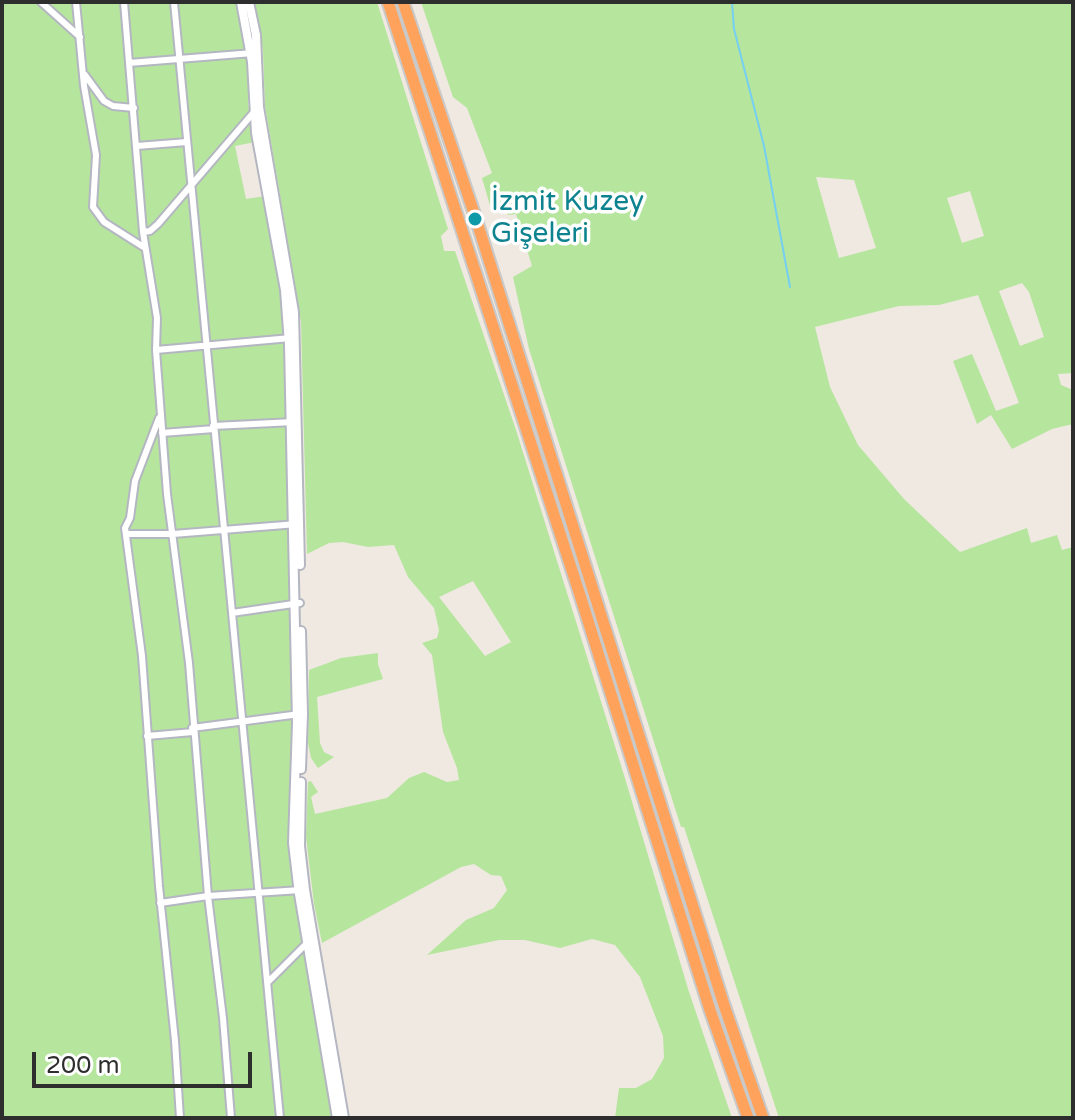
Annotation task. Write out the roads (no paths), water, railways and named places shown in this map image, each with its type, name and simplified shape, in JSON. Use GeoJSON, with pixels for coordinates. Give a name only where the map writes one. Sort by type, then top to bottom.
{"type":"FeatureCollection","features":[{"type":"Feature","properties":{"kind":"highway"},"geometry":{"type":"LineString","coordinates":[[388,2],[575,577],[710,1010],[748,1118]]}},
{"type":"Feature","properties":{"kind":"highway"},"geometry":{"type":"LineString","coordinates":[[403,2],[472,206],[724,1005],[763,1118]]}},
{"type":"Feature","properties":{"kind":"main road"},"geometry":{"type":"LineString","coordinates":[[241,2],[254,53]]}},
{"type":"Feature","properties":{"kind":"main road"},"geometry":{"type":"LineString","coordinates":[[249,2],[256,110],[290,288],[298,524],[302,890],[337,1118]]}},
{"type":"Feature","properties":{"kind":"main road"},"geometry":{"type":"LineString","coordinates":[[310,941],[344,1118]]}},
{"type":"Feature","properties":{"kind":"street"},"geometry":{"type":"LineString","coordinates":[[41,2],[80,37]]}},
{"type":"Feature","properties":{"kind":"street"},"geometry":{"type":"LineString","coordinates":[[76,2],[96,155],[93,207],[104,222],[145,248]]}},
{"type":"Feature","properties":{"kind":"street"},"geometry":{"type":"LineString","coordinates":[[124,2],[143,232],[158,328],[156,350],[162,433],[189,663],[208,896],[231,1118]]}},
{"type":"Feature","properties":{"kind":"street"},"geometry":{"type":"LineString","coordinates":[[174,2],[280,1118]]}},
{"type":"Feature","properties":{"kind":"street"},"geometry":{"type":"LineString","coordinates":[[129,63],[254,53]]}},
{"type":"Feature","properties":{"kind":"street"},"geometry":{"type":"LineString","coordinates":[[83,72],[104,101],[113,106],[134,108]]}},
{"type":"Feature","properties":{"kind":"street"},"geometry":{"type":"LineString","coordinates":[[143,232],[150,231],[158,224],[256,110]]}},
{"type":"Feature","properties":{"kind":"street"},"geometry":{"type":"LineString","coordinates":[[137,146],[187,142]]}},
{"type":"Feature","properties":{"kind":"street"},"geometry":{"type":"LineString","coordinates":[[156,350],[292,338]]}},
{"type":"Feature","properties":{"kind":"street"},"geometry":{"type":"LineString","coordinates":[[161,415],[135,481],[126,534],[142,656],[180,1118]]}},
{"type":"Feature","properties":{"kind":"street"},"geometry":{"type":"LineString","coordinates":[[162,433],[294,422]]}},
{"type":"Feature","properties":{"kind":"street"},"geometry":{"type":"LineString","coordinates":[[126,534],[173,534],[298,524]]}},
{"type":"Feature","properties":{"kind":"street"},"geometry":{"type":"LineString","coordinates":[[232,613],[297,603]]}},
{"type":"Feature","properties":{"kind":"street"},"geometry":{"type":"LineString","coordinates":[[147,736],[300,714]]}},
{"type":"Feature","properties":{"kind":"street"},"geometry":{"type":"LineString","coordinates":[[160,903],[208,896],[302,890]]}},
{"type":"Feature","properties":{"kind":"street"},"geometry":{"type":"LineString","coordinates":[[268,982],[310,941]]}},
{"type":"Feature","properties":{"kind":"waterway"},"geometry":{"type":"LineString","coordinates":[[732,2],[734,29],[764,146],[790,287]]}},
{"type":"Feature","properties":{"kind":"place","name":"İzmit Kuzey Gişeleri"},"geometry":{"type":"Point","coordinates":[475,219]}}]}
